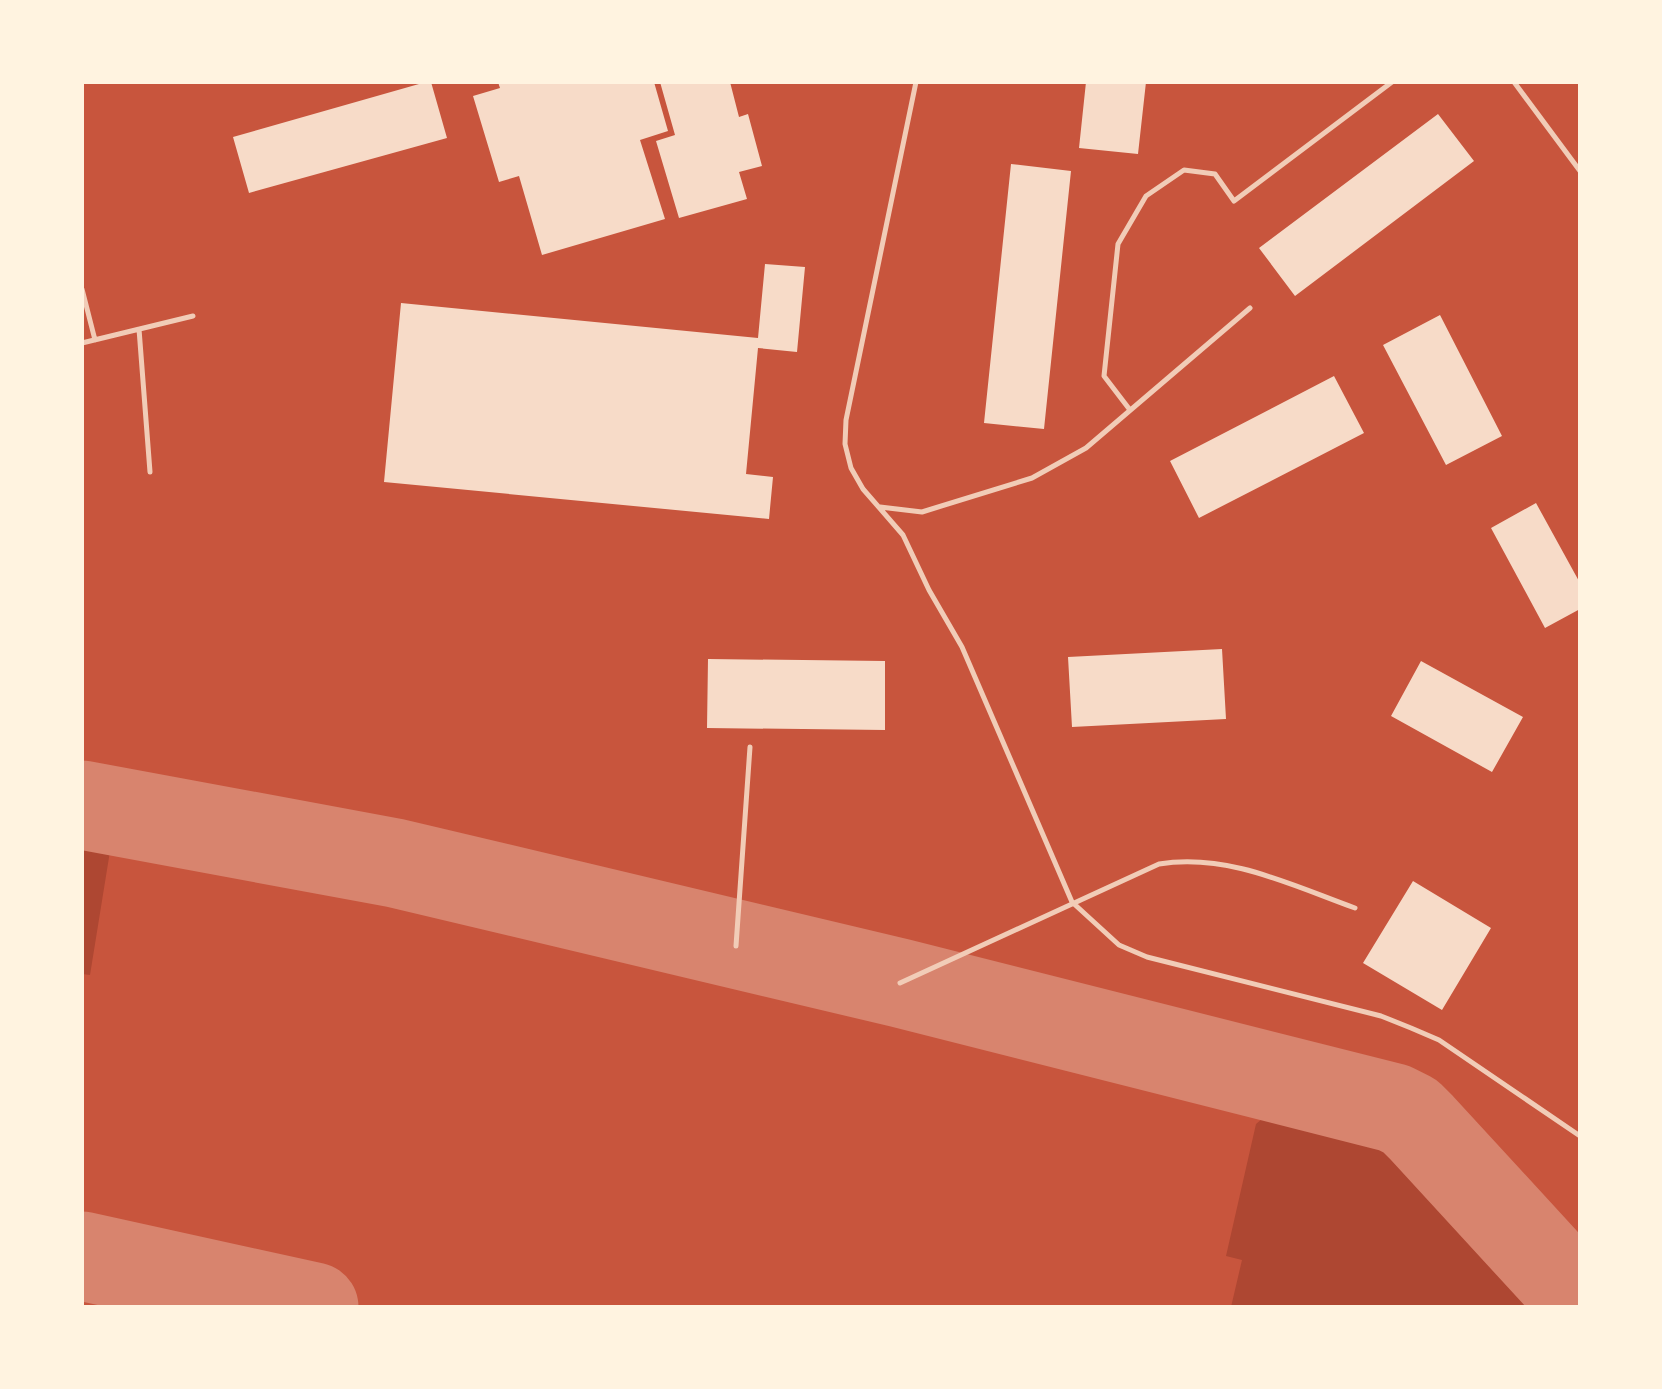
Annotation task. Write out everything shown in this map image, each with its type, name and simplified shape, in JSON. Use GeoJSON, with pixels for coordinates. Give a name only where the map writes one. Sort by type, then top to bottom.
{"type":"FeatureCollection","features":[{"type":"Feature","properties":{"kind":"lane"},"geometry":{"type":"LineString","coordinates":[[916,82],[846,420],[845,444],[851,468],[863,489],[902,535],[929,590],[962,647],[1072,902],[1119,945],[1147,957],[1381,1016],[1439,1040],[1580,1136]]}},
{"type":"Feature","properties":{"kind":"lane"},"geometry":{"type":"LineString","coordinates":[[1130,410],[1104,376],[1118,244],[1146,196],[1184,170],[1214,174],[1234,201],[1392,82]]}},
{"type":"Feature","properties":{"kind":"lane"},"geometry":{"type":"LineString","coordinates":[[1514,82],[1580,171]]}},
{"type":"Feature","properties":{"kind":"lane"},"geometry":{"type":"LineString","coordinates":[[82,289],[95,340]]}},
{"type":"Feature","properties":{"kind":"lane"},"geometry":{"type":"LineString","coordinates":[[880,507],[922,512],[1032,478],[1086,448],[1250,307]]}},
{"type":"Feature","properties":{"kind":"lane"},"geometry":{"type":"LineString","coordinates":[[82,343],[192,316]]}},
{"type":"Feature","properties":{"kind":"lane"},"geometry":{"type":"LineString","coordinates":[[139,329],[150,472]]}},
{"type":"Feature","properties":{"kind":"lane"},"geometry":{"type":"LineString","coordinates":[[736,946],[750,747]]}},
{"type":"Feature","properties":{"kind":"lane"},"geometry":{"type":"LineString","coordinates":[[901,983],[1072,902],[1159,864],[1181,860],[1240,866],[1355,908]]}},
{"type":"Feature","properties":{"kind":"shaded area"},"geometry":{"type":"Polygon","coordinates":[[[82,839],[111,845],[90,975],[82,974],[82,839]]]}},
{"type":"Feature","properties":{"kind":"shaded area"},"geometry":{"type":"Polygon","coordinates":[[[1276,1107],[1376,1132],[1408,1154],[1549,1307],[1231,1307],[1242,1260],[1226,1256],[1256,1124],[1276,1107]]]}},
{"type":"Feature","properties":{"kind":"building"},"geometry":{"type":"Polygon","coordinates":[[[431,82],[447,138],[249,193],[233,137],[431,82]]]}},
{"type":"Feature","properties":{"kind":"building"},"geometry":{"type":"Polygon","coordinates":[[[498,82],[654,82],[668,131],[640,140],[665,219],[542,255],[519,176],[499,182],[473,96],[500,88],[498,82]]]}},
{"type":"Feature","properties":{"kind":"building"},"geometry":{"type":"Polygon","coordinates":[[[660,82],[730,82],[739,117],[748,114],[762,166],[739,172],[747,199],[679,218],[656,141],[675,135],[660,82]]]}},
{"type":"Feature","properties":{"kind":"building"},"geometry":{"type":"Polygon","coordinates":[[[1086,82],[1146,82],[1138,154],[1079,148],[1086,82]]]}},
{"type":"Feature","properties":{"kind":"building"},"geometry":{"type":"Polygon","coordinates":[[[1438,114],[1474,161],[1295,296],[1259,248],[1438,114]]]}},
{"type":"Feature","properties":{"kind":"building"},"geometry":{"type":"Polygon","coordinates":[[[1011,164],[1071,171],[1044,429],[984,423],[1011,164]]]}},
{"type":"Feature","properties":{"kind":"building"},"geometry":{"type":"Polygon","coordinates":[[[765,264],[805,267],[797,352],[758,348],[746,474],[773,477],[769,519],[384,482],[401,303],[758,338],[765,264]]]}},
{"type":"Feature","properties":{"kind":"building"},"geometry":{"type":"Polygon","coordinates":[[[1440,315],[1502,436],[1446,465],[1383,345],[1440,315]]]}},
{"type":"Feature","properties":{"kind":"building"},"geometry":{"type":"Polygon","coordinates":[[[1334,376],[1364,433],[1199,518],[1170,461],[1334,376]]]}},
{"type":"Feature","properties":{"kind":"building"},"geometry":{"type":"Polygon","coordinates":[[[1536,503],[1580,583],[1580,609],[1545,628],[1491,528],[1536,503]]]}},
{"type":"Feature","properties":{"kind":"building"},"geometry":{"type":"Polygon","coordinates":[[[1222,649],[1226,719],[1072,727],[1068,657],[1222,649]]]}},
{"type":"Feature","properties":{"kind":"building"},"geometry":{"type":"Polygon","coordinates":[[[708,659],[885,661],[885,730],[707,728],[708,659]]]}},
{"type":"Feature","properties":{"kind":"building"},"geometry":{"type":"Polygon","coordinates":[[[1421,661],[1523,717],[1492,772],[1391,716],[1421,661]]]}},
{"type":"Feature","properties":{"kind":"building"},"geometry":{"type":"Polygon","coordinates":[[[1413,881],[1491,928],[1442,1010],[1363,963],[1413,881]]]}},
{"type":"Feature","properties":{"kind":"taxiway"},"geometry":{"type":"LineString","coordinates":[[82,805],[395,863],[900,983],[1394,1108],[1410,1116],[1421,1127],[1580,1300]]}},
{"type":"Feature","properties":{"kind":"taxiway"},"geometry":{"type":"LineString","coordinates":[[82,1256],[314,1307]]}}]}
